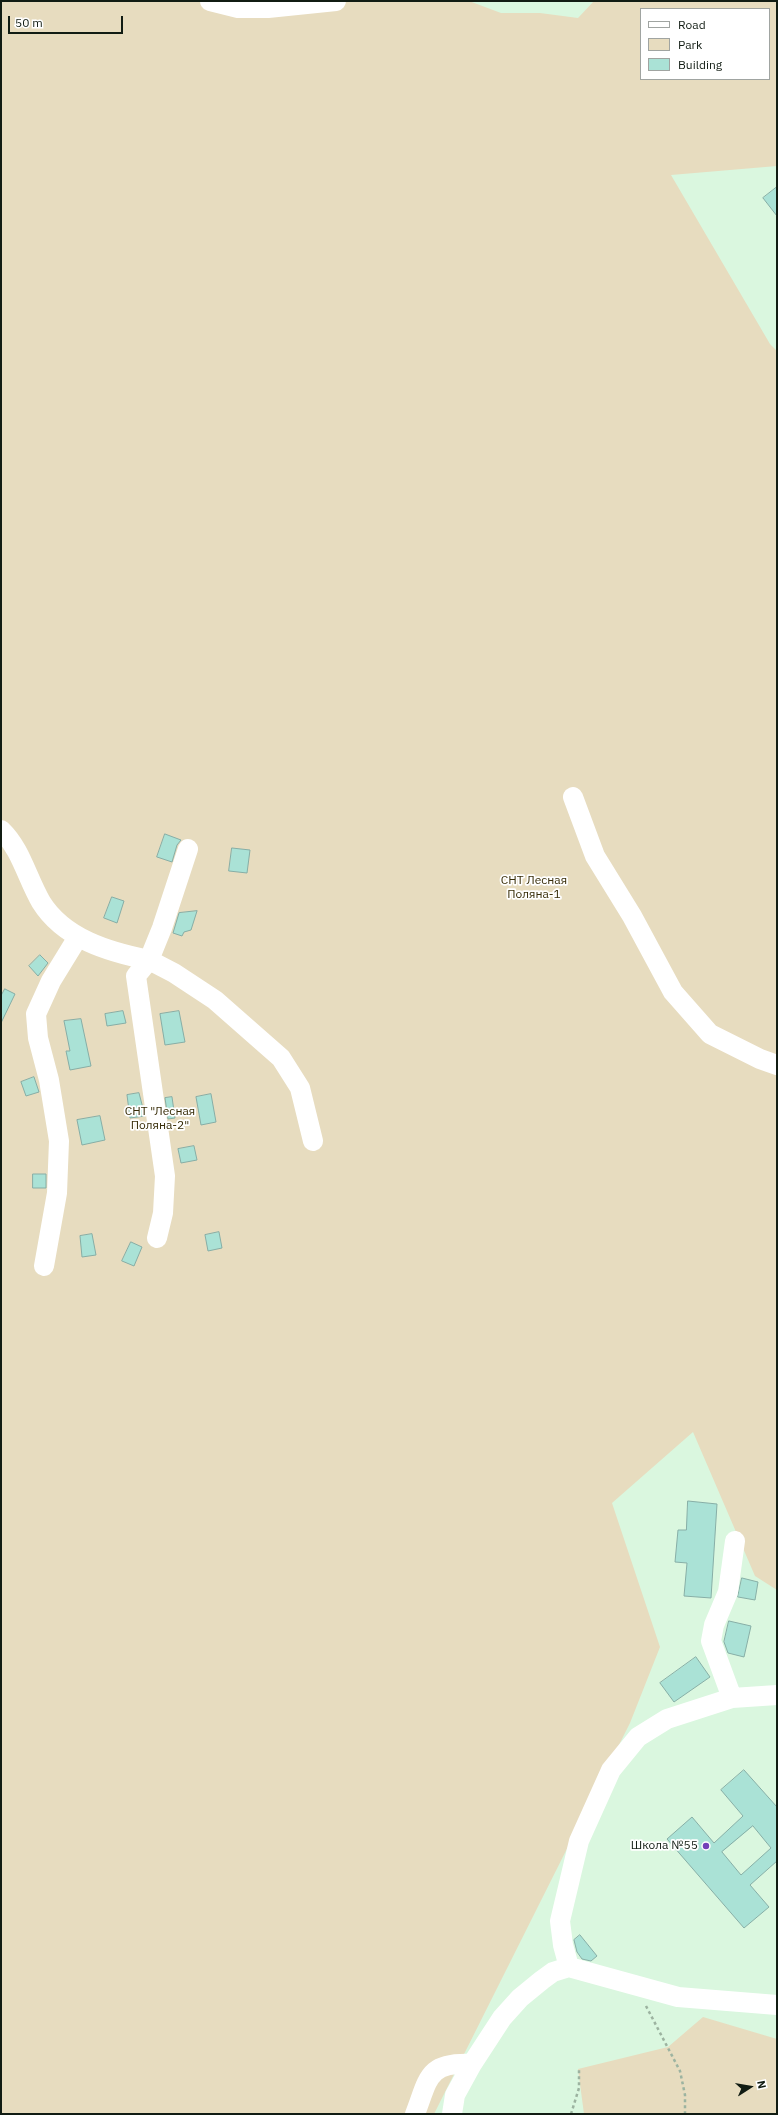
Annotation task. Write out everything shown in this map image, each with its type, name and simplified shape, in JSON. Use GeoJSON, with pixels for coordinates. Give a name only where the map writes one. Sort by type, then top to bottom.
{"type":"FeatureCollection","features":[{"type":"Feature","properties":{"kind":"street"},"geometry":{"type":"LineString","coordinates":[[210,1],[238,8],[268,8],[336,1]]}},
{"type":"Feature","properties":{"kind":"street"},"geometry":{"type":"LineString","coordinates":[[573,797],[595,856],[632,916],[673,992],[710,1034],[760,1059],[777,1065]]}},
{"type":"Feature","properties":{"kind":"street"},"geometry":{"type":"LineString","coordinates":[[1,830],[11,840],[42,902],[57,921],[78,937],[115,954],[149,960],[174,973],[215,1000],[281,1058],[300,1088],[313,1140]]}},
{"type":"Feature","properties":{"kind":"street"},"geometry":{"type":"LineString","coordinates":[[157,1238],[163,1213],[165,1176],[136,976],[149,960],[162,928],[188,849]]}},
{"type":"Feature","properties":{"kind":"street"},"geometry":{"type":"LineString","coordinates":[[44,1266],[57,1193],[59,1141],[49,1080],[38,1038],[36,1014],[51,981],[78,937]]}},
{"type":"Feature","properties":{"kind":"street"},"geometry":{"type":"LineString","coordinates":[[732,1698],[711,1640],[714,1625],[728,1592],[735,1541]]}},
{"type":"Feature","properties":{"kind":"street"},"geometry":{"type":"LineString","coordinates":[[569,1967],[562,1945],[560,1921],[579,1841],[611,1770],[638,1737],[667,1719],[732,1698],[777,1695]]}},
{"type":"Feature","properties":{"kind":"street"},"geometry":{"type":"LineString","coordinates":[[452,2114],[455,2095],[472,2064],[502,2018],[520,1998],[553,1972],[569,1967],[635,1987],[678,1997],[777,2005]]}},
{"type":"Feature","properties":{"kind":"street"},"geometry":{"type":"LineString","coordinates":[[415,2114],[429,2079],[434,2072],[443,2066],[472,2064]]}},
{"type":"Feature","properties":{"kind":"path"},"geometry":{"type":"LineString","coordinates":[[635,1987],[680,2071],[685,2095],[685,2114]]}},
{"type":"Feature","properties":{"kind":"path"},"geometry":{"type":"LineString","coordinates":[[571,2114],[579,2088],[580,2068]]}},
{"type":"Feature","properties":{"kind":"green space"},"geometry":{"type":"Polygon","coordinates":[[[1,1],[469,1],[501,13],[540,13],[578,18],[594,1],[777,1],[777,166],[671,175],[770,344],[777,351],[777,1590],[755,1576],[693,1432],[612,1503],[660,1647],[630,1723],[434,2114],[1,2114],[1,1]]]}},
{"type":"Feature","properties":{"kind":"green space"},"geometry":{"type":"Polygon","coordinates":[[[703,2017],[777,2039],[777,2114],[584,2114],[578,2069],[668,2047],[703,2017]]]}},
{"type":"Feature","properties":{"kind":"building"},"geometry":{"type":"Polygon","coordinates":[[[777,187],[777,216],[763,198],[777,187]]]}},
{"type":"Feature","properties":{"kind":"building"},"geometry":{"type":"Polygon","coordinates":[[[165,834],[181,840],[177,845],[172,862],[157,857],[165,834]]]}},
{"type":"Feature","properties":{"kind":"building"},"geometry":{"type":"Polygon","coordinates":[[[232,848],[250,850],[247,873],[229,871],[232,848]]]}},
{"type":"Feature","properties":{"kind":"building"},"geometry":{"type":"Polygon","coordinates":[[[112,897],[124,901],[117,923],[104,918],[112,897]]]}},
{"type":"Feature","properties":{"kind":"building"},"geometry":{"type":"Polygon","coordinates":[[[197,911],[191,930],[184,932],[182,936],[173,933],[179,913],[197,911]]]}},
{"type":"Feature","properties":{"kind":"building"},"geometry":{"type":"Polygon","coordinates":[[[40,955],[48,963],[38,976],[29,966],[40,955]]]}},
{"type":"Feature","properties":{"kind":"building"},"geometry":{"type":"Polygon","coordinates":[[[5,989],[15,994],[1,1023],[1,996],[5,989]]]}},
{"type":"Feature","properties":{"kind":"building"},"geometry":{"type":"Polygon","coordinates":[[[123,1011],[126,1023],[107,1026],[105,1014],[123,1011]]]}},
{"type":"Feature","properties":{"kind":"building"},"geometry":{"type":"Polygon","coordinates":[[[179,1011],[185,1042],[165,1045],[160,1014],[179,1011]]]}},
{"type":"Feature","properties":{"kind":"building"},"geometry":{"type":"Polygon","coordinates":[[[81,1019],[91,1066],[70,1070],[66,1051],[70,1051],[64,1021],[81,1019]]]}},
{"type":"Feature","properties":{"kind":"building"},"geometry":{"type":"Polygon","coordinates":[[[34,1077],[39,1092],[26,1096],[21,1082],[34,1077]]]}},
{"type":"Feature","properties":{"kind":"building"},"geometry":{"type":"Polygon","coordinates":[[[139,1093],[145,1116],[130,1118],[127,1095],[139,1093]]]}},
{"type":"Feature","properties":{"kind":"building"},"geometry":{"type":"Polygon","coordinates":[[[211,1094],[216,1122],[201,1125],[196,1097],[211,1094]]]}},
{"type":"Feature","properties":{"kind":"building"},"geometry":{"type":"Polygon","coordinates":[[[172,1097],[175,1118],[168,1119],[165,1098],[172,1097]]]}},
{"type":"Feature","properties":{"kind":"building"},"geometry":{"type":"Polygon","coordinates":[[[100,1116],[105,1140],[82,1145],[77,1120],[100,1116]]]}},
{"type":"Feature","properties":{"kind":"building"},"geometry":{"type":"Polygon","coordinates":[[[194,1146],[197,1160],[181,1163],[178,1149],[194,1146]]]}},
{"type":"Feature","properties":{"kind":"building"},"geometry":{"type":"Polygon","coordinates":[[[33,1174],[46,1174],[46,1188],[33,1188],[33,1174]]]}},
{"type":"Feature","properties":{"kind":"building"},"geometry":{"type":"Polygon","coordinates":[[[219,1232],[222,1248],[208,1251],[205,1235],[219,1232]]]}},
{"type":"Feature","properties":{"kind":"building"},"geometry":{"type":"Polygon","coordinates":[[[92,1234],[96,1255],[82,1257],[80,1236],[92,1234]]]}},
{"type":"Feature","properties":{"kind":"building"},"geometry":{"type":"Polygon","coordinates":[[[131,1242],[142,1247],[134,1266],[122,1261],[131,1242]]]}},
{"type":"Feature","properties":{"kind":"building"},"geometry":{"type":"Polygon","coordinates":[[[688,1501],[717,1504],[711,1598],[684,1596],[687,1563],[675,1562],[678,1530],[686,1530],[688,1501]]]}},
{"type":"Feature","properties":{"kind":"building"},"geometry":{"type":"Polygon","coordinates":[[[742,1578],[758,1582],[755,1600],[738,1597],[742,1578]]]}},
{"type":"Feature","properties":{"kind":"building"},"geometry":{"type":"Polygon","coordinates":[[[729,1621],[751,1626],[744,1657],[728,1653],[724,1642],[729,1621]]]}},
{"type":"Feature","properties":{"kind":"building"},"geometry":{"type":"Polygon","coordinates":[[[696,1657],[710,1677],[674,1702],[660,1683],[696,1657]]]}},
{"type":"Feature","properties":{"kind":"building"},"geometry":{"type":"Polygon","coordinates":[[[744,1770],[777,1807],[777,1861],[750,1885],[769,1907],[744,1928],[667,1839],[692,1817],[714,1843],[743,1816],[721,1790],[744,1770]],[[753,1826],[722,1852],[741,1875],[771,1848],[753,1826]]]}},
{"type":"Feature","properties":{"kind":"building"},"geometry":{"type":"Polygon","coordinates":[[[580,1935],[597,1956],[591,1961],[582,1959],[577,1952],[574,1940],[580,1935]]]}},
{"type":"Feature","properties":{"kind":"place","name":"Школа №55"},"geometry":{"type":"Point","coordinates":[706,1846]}},
{"type":"Feature","properties":{"kind":"park label","name":"СНТ Лесная Поляна-1"},"geometry":{"type":"Point","coordinates":[534,888]}},
{"type":"Feature","properties":{"kind":"park label","name":"СНТ \"Лесная Поляна-2\""},"geometry":{"type":"Point","coordinates":[160,1119]}}]}
